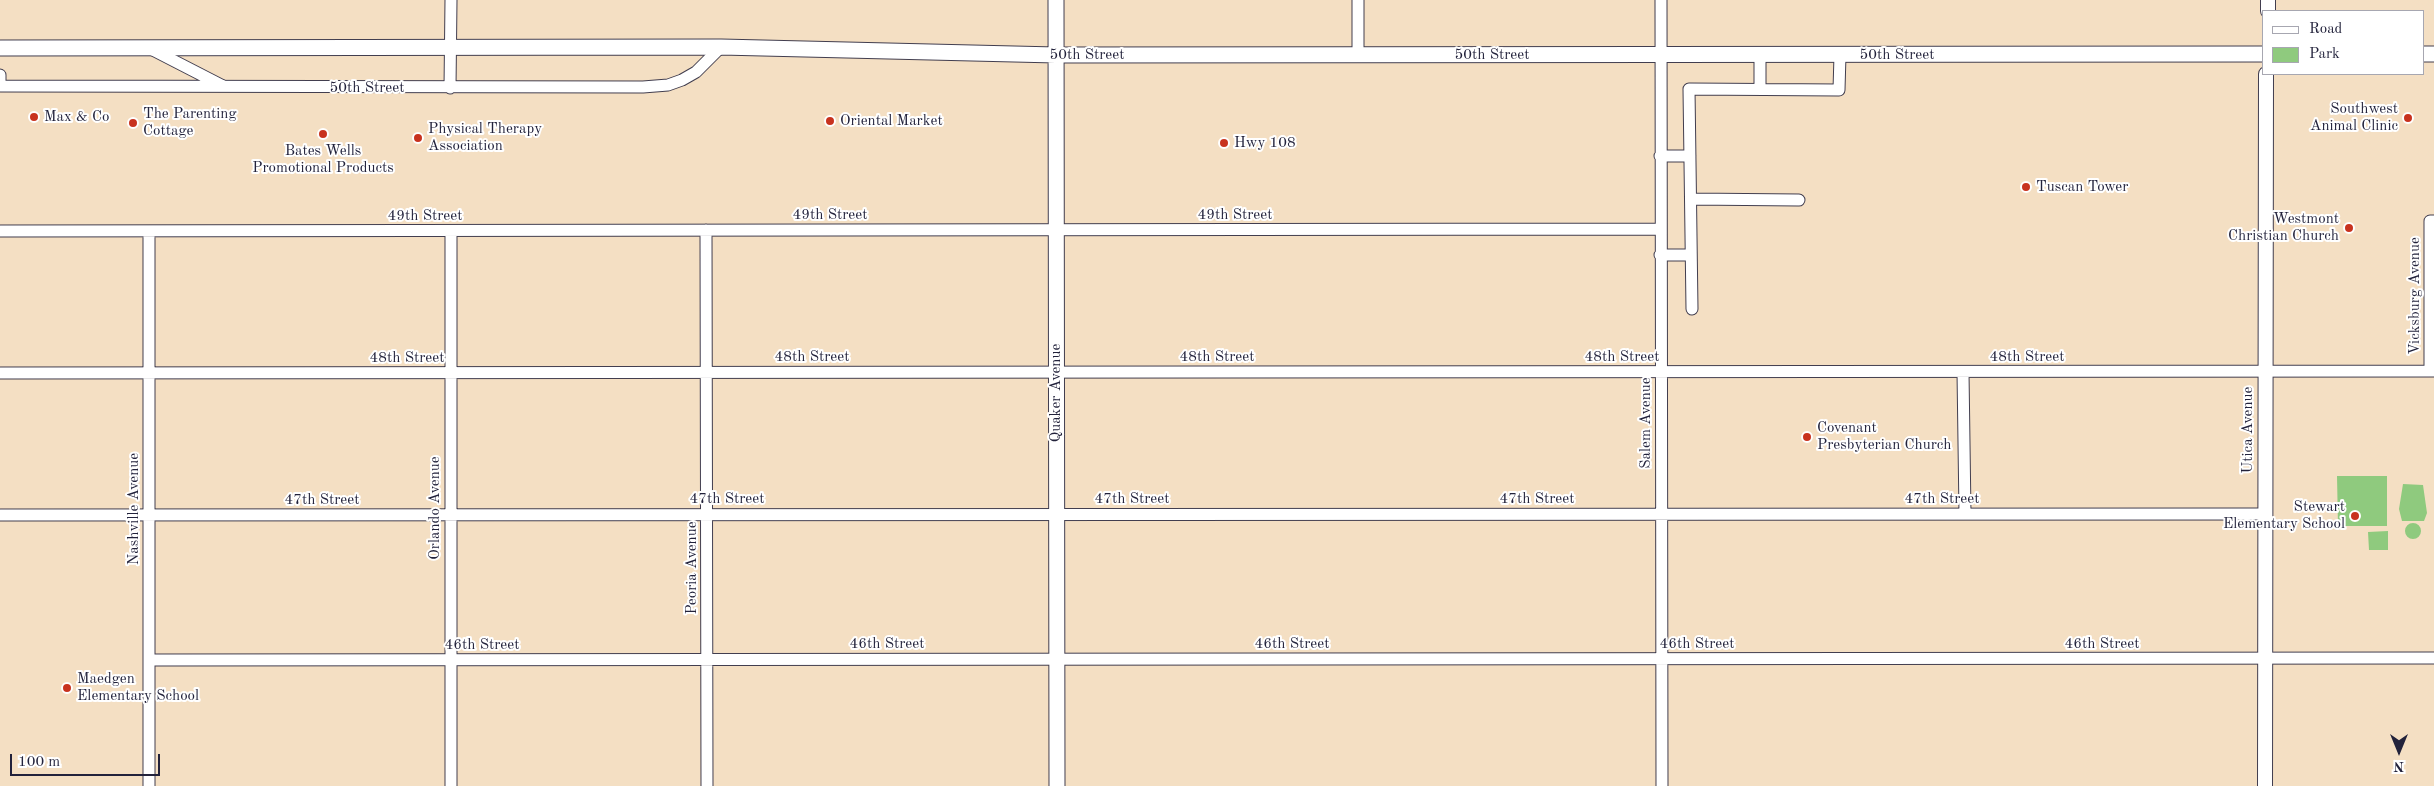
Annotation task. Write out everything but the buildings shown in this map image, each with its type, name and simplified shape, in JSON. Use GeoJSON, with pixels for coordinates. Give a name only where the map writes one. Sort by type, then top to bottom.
{"type":"FeatureCollection","features":[{"type":"Feature","properties":{"kind":"main road","name":"Quaker Avenue"},"geometry":{"type":"LineString","coordinates":[[1056,0],[1057,786]]}},
{"type":"Feature","properties":{"kind":"main road","name":"50th Street"},"geometry":{"type":"LineString","coordinates":[[0,48],[721,47],[1056,55],[2262,54]]}},
{"type":"Feature","properties":{"kind":"street"},"geometry":{"type":"LineString","coordinates":[[450,88],[451,0]]}},
{"type":"Feature","properties":{"kind":"street"},"geometry":{"type":"LineString","coordinates":[[1358,0],[1358,55]]}},
{"type":"Feature","properties":{"kind":"street","name":"Salem Avenue"},"geometry":{"type":"LineString","coordinates":[[1661,0],[1662,786]]}},
{"type":"Feature","properties":{"kind":"street","name":"50th Street"},"geometry":{"type":"LineString","coordinates":[[0,86],[643,87],[668,85],[682,80],[696,72],[721,47]]}},
{"type":"Feature","properties":{"kind":"street"},"geometry":{"type":"LineString","coordinates":[[151,49],[225,87]]}},
{"type":"Feature","properties":{"kind":"street"},"geometry":{"type":"LineString","coordinates":[[1760,54],[1760,88]]}},
{"type":"Feature","properties":{"kind":"street"},"geometry":{"type":"LineString","coordinates":[[1692,309],[1689,89],[1840,90],[1840,55]]}},
{"type":"Feature","properties":{"kind":"street","name":"Utica Avenue"},"geometry":{"type":"LineString","coordinates":[[2265,786],[2266,75]]}},
{"type":"Feature","properties":{"kind":"street"},"geometry":{"type":"LineString","coordinates":[[0,76],[0,86]]}},
{"type":"Feature","properties":{"kind":"street"},"geometry":{"type":"LineString","coordinates":[[1660,156],[1690,156]]}},
{"type":"Feature","properties":{"kind":"street"},"geometry":{"type":"LineString","coordinates":[[1691,199],[1799,200]]}},
{"type":"Feature","properties":{"kind":"street","name":"Vicksburg Avenue"},"geometry":{"type":"LineString","coordinates":[[2432,221],[2432,371]]}},
{"type":"Feature","properties":{"kind":"street","name":"49th Street"},"geometry":{"type":"LineString","coordinates":[[0,231],[1660,229]]}},
{"type":"Feature","properties":{"kind":"street","name":"Peoria Avenue"},"geometry":{"type":"LineString","coordinates":[[706,230],[707,786]]}},
{"type":"Feature","properties":{"kind":"street","name":"Nashville Avenue"},"geometry":{"type":"LineString","coordinates":[[149,231],[149,786]]}},
{"type":"Feature","properties":{"kind":"street","name":"Orlando Avenue"},"geometry":{"type":"LineString","coordinates":[[451,231],[451,786]]}},
{"type":"Feature","properties":{"kind":"street"},"geometry":{"type":"LineString","coordinates":[[1660,255],[1691,255]]}},
{"type":"Feature","properties":{"kind":"street","name":"48th Street"},"geometry":{"type":"LineString","coordinates":[[0,373],[2432,371]]}},
{"type":"Feature","properties":{"kind":"street"},"geometry":{"type":"LineString","coordinates":[[1963,372],[1965,514]]}},
{"type":"Feature","properties":{"kind":"street","name":"47th Street"},"geometry":{"type":"LineString","coordinates":[[0,515],[2265,514]]}},
{"type":"Feature","properties":{"kind":"street","name":"46th Street"},"geometry":{"type":"LineString","coordinates":[[149,660],[2434,658]]}},
{"type":"Feature","properties":{"kind":"green space"},"geometry":{"type":"Polygon","coordinates":[[[2337,476],[2387,476],[2387,526],[2338,526],[2337,476]]]}},
{"type":"Feature","properties":{"kind":"green space"},"geometry":{"type":"Polygon","coordinates":[[[2403,484],[2423,485],[2427,513],[2424,521],[2402,521],[2399,509],[2403,484]]]}},
{"type":"Feature","properties":{"kind":"green space"},"geometry":{"type":"Polygon","coordinates":[[[2413,523],[2421,531],[2413,539],[2405,531],[2413,523]]]}},
{"type":"Feature","properties":{"kind":"green space"},"geometry":{"type":"Polygon","coordinates":[[[2388,531],[2388,550],[2369,550],[2368,532],[2388,531]]]}},
{"type":"Feature","properties":{"kind":"place","name":"Max & Co"},"geometry":{"type":"Point","coordinates":[34,117]}},
{"type":"Feature","properties":{"kind":"place","name":"Southwest Animal Clinic"},"geometry":{"type":"Point","coordinates":[2408,118]}},
{"type":"Feature","properties":{"kind":"place","name":"Oriental Market"},"geometry":{"type":"Point","coordinates":[830,121]}},
{"type":"Feature","properties":{"kind":"place","name":"The Parenting Cottage"},"geometry":{"type":"Point","coordinates":[133,123]}},
{"type":"Feature","properties":{"kind":"place","name":"Bates Wells Promotional Products"},"geometry":{"type":"Point","coordinates":[323,134]}},
{"type":"Feature","properties":{"kind":"place","name":"Physical Therapy Association"},"geometry":{"type":"Point","coordinates":[418,138]}},
{"type":"Feature","properties":{"kind":"place","name":"Hwy 108"},"geometry":{"type":"Point","coordinates":[1224,143]}},
{"type":"Feature","properties":{"kind":"place","name":"Tuscan Tower"},"geometry":{"type":"Point","coordinates":[2026,187]}},
{"type":"Feature","properties":{"kind":"place","name":"Westmont Christian Church"},"geometry":{"type":"Point","coordinates":[2349,228]}},
{"type":"Feature","properties":{"kind":"place","name":"Covenant Presbyterian Church"},"geometry":{"type":"Point","coordinates":[1807,437]}},
{"type":"Feature","properties":{"kind":"place","name":"Stewart Elementary School"},"geometry":{"type":"Point","coordinates":[2355,516]}},
{"type":"Feature","properties":{"kind":"place","name":"Maedgen Elementary School"},"geometry":{"type":"Point","coordinates":[67,688]}}]}
